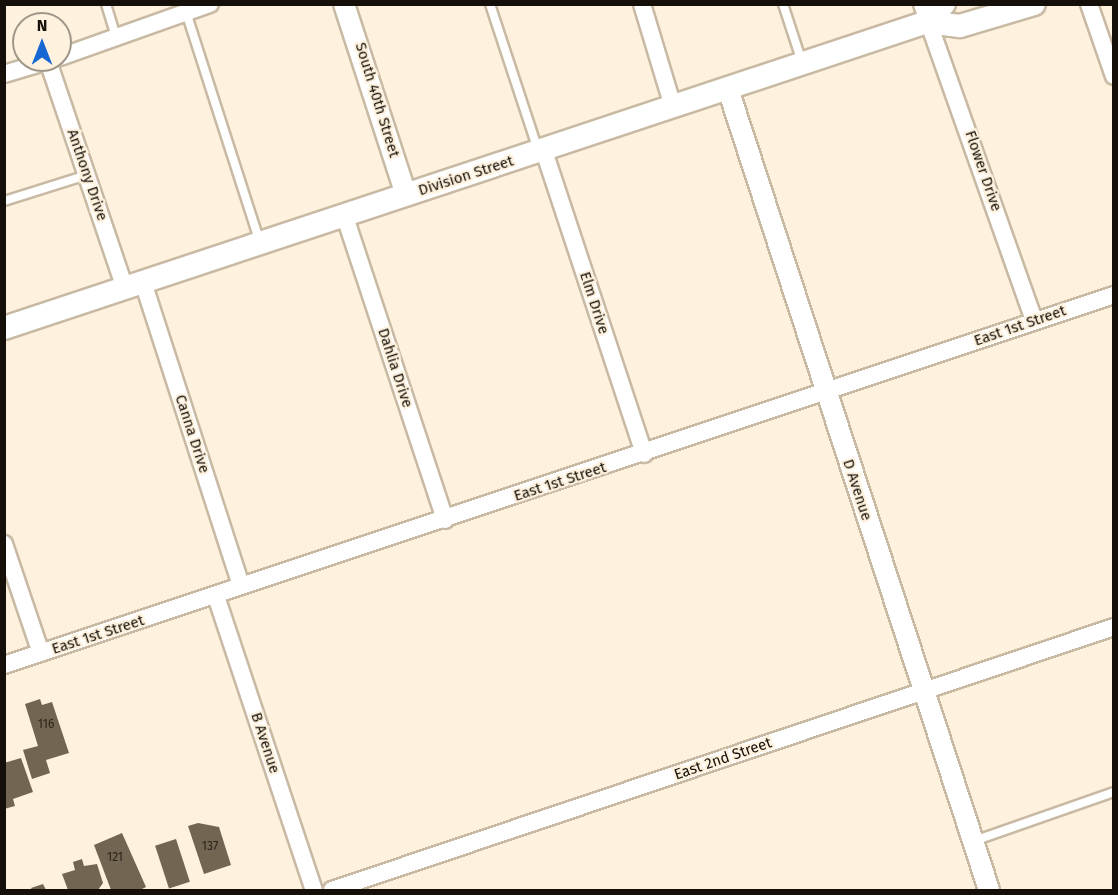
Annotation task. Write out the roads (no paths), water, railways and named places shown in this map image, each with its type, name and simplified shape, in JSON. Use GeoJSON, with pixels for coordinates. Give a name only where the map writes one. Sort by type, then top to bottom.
{"type":"FeatureCollection","features":[{"type":"Feature","properties":{"kind":"main road","name":"Division Street"},"geometry":{"type":"LineString","coordinates":[[4,328],[803,65],[944,4]]}},
{"type":"Feature","properties":{"kind":"main road","name":"Division Street"},"geometry":{"type":"LineString","coordinates":[[925,13],[960,26],[1034,4]]}},
{"type":"Feature","properties":{"kind":"street"},"geometry":{"type":"LineString","coordinates":[[72,52],[210,4]]}},
{"type":"Feature","properties":{"kind":"street","name":"South 40th Street"},"geometry":{"type":"LineString","coordinates":[[345,4],[406,195]]}},
{"type":"Feature","properties":{"kind":"street"},"geometry":{"type":"LineString","coordinates":[[642,4],[674,107]]}},
{"type":"Feature","properties":{"kind":"street"},"geometry":{"type":"LineString","coordinates":[[1089,4],[1113,75]]}},
{"type":"Feature","properties":{"kind":"street","name":"Flower Drive"},"geometry":{"type":"LineString","coordinates":[[925,13],[944,55],[1034,321]]}},
{"type":"Feature","properties":{"kind":"street","name":"Anthony Drive"},"geometry":{"type":"LineString","coordinates":[[57,72],[87,175],[134,285]]}},
{"type":"Feature","properties":{"kind":"street","name":"D Avenue"},"geometry":{"type":"LineString","coordinates":[[728,89],[989,891]]}},
{"type":"Feature","properties":{"kind":"street","name":"Elm Drive"},"geometry":{"type":"LineString","coordinates":[[542,152],[644,454]]}},
{"type":"Feature","properties":{"kind":"street","name":"Dahlia Drive"},"geometry":{"type":"LineString","coordinates":[[345,217],[445,520]]}},
{"type":"Feature","properties":{"kind":"street","name":"Canna Drive"},"geometry":{"type":"LineString","coordinates":[[134,285],[241,586]]}},
{"type":"Feature","properties":{"kind":"street","name":"East 1st Street"},"geometry":{"type":"LineString","coordinates":[[4,665],[644,454],[1113,295]]}},
{"type":"Feature","properties":{"kind":"street"},"geometry":{"type":"LineString","coordinates":[[4,544],[41,654]]}},
{"type":"Feature","properties":{"kind":"street","name":"B Avenue"},"geometry":{"type":"LineString","coordinates":[[216,596],[314,891]]}},
{"type":"Feature","properties":{"kind":"street","name":"East 2nd Street"},"geometry":{"type":"LineString","coordinates":[[332,891],[1113,627]]}},
{"type":"Feature","properties":{"kind":"lane"},"geometry":{"type":"LineString","coordinates":[[106,4],[117,37]]}},
{"type":"Feature","properties":{"kind":"lane"},"geometry":{"type":"LineString","coordinates":[[490,4],[542,152]]}},
{"type":"Feature","properties":{"kind":"lane"},"geometry":{"type":"LineString","coordinates":[[783,4],[803,65]]}},
{"type":"Feature","properties":{"kind":"lane"},"geometry":{"type":"LineString","coordinates":[[186,12],[261,243]]}},
{"type":"Feature","properties":{"kind":"lane"},"geometry":{"type":"LineString","coordinates":[[4,201],[87,175]]}},
{"type":"Feature","properties":{"kind":"lane"},"geometry":{"type":"LineString","coordinates":[[974,841],[1113,792]]}}]}
